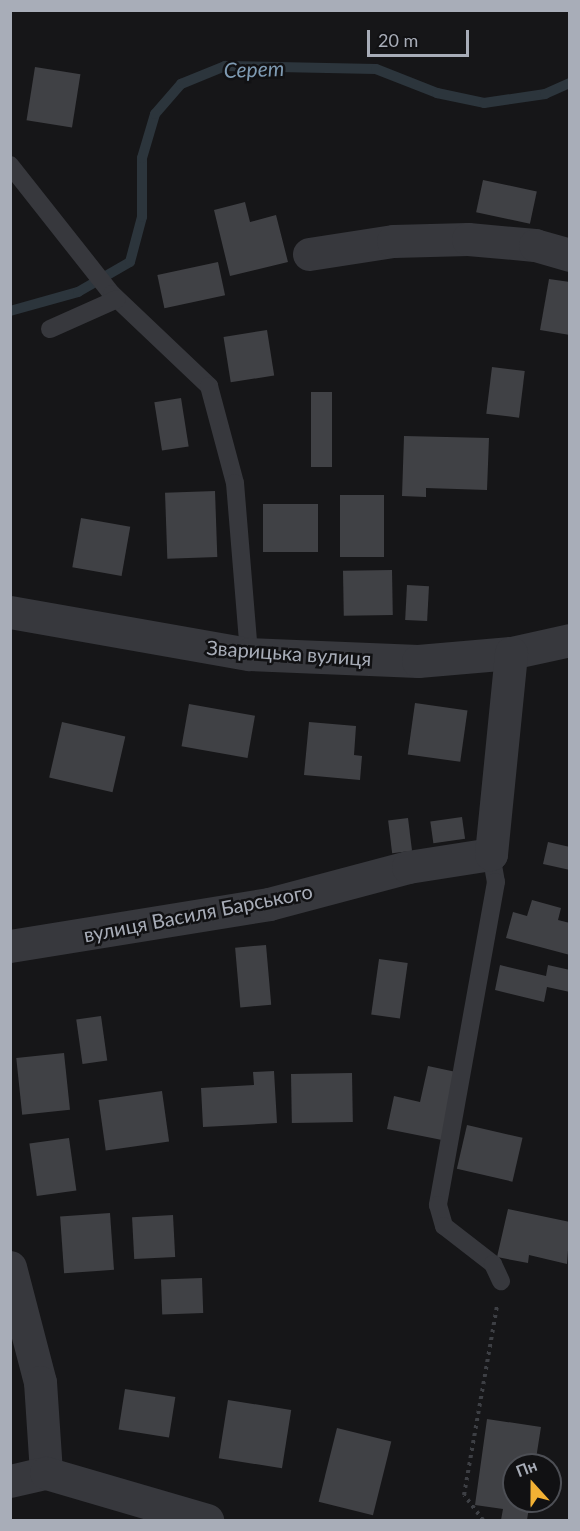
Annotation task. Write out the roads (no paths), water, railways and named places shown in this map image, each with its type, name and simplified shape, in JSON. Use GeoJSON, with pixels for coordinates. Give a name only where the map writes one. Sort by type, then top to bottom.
{"type":"FeatureCollection","features":[{"type":"Feature","properties":{"kind":"street"},"geometry":{"type":"LineString","coordinates":[[309,254],[393,241],[468,239],[535,245],[570,255]]}},
{"type":"Feature","properties":{"kind":"street","name":"Зварицька вулиця"},"geometry":{"type":"LineString","coordinates":[[10,612],[249,654],[418,660],[511,653],[570,640]]}},
{"type":"Feature","properties":{"kind":"street"},"geometry":{"type":"LineString","coordinates":[[491,854],[511,653]]}},
{"type":"Feature","properties":{"kind":"street","name":"вулиця Василя Барського"},"geometry":{"type":"LineString","coordinates":[[10,946],[269,904],[408,867],[491,854]]}},
{"type":"Feature","properties":{"kind":"street"},"geometry":{"type":"LineString","coordinates":[[10,1267],[40,1382],[45,1473]]}},
{"type":"Feature","properties":{"kind":"street"},"geometry":{"type":"LineString","coordinates":[[10,1481],[45,1473],[207,1521]]}},
{"type":"Feature","properties":{"kind":"lane"},"geometry":{"type":"LineString","coordinates":[[10,165],[90,269],[114,296],[209,386],[235,483],[249,654]]}},
{"type":"Feature","properties":{"kind":"lane"},"geometry":{"type":"LineString","coordinates":[[50,329],[114,296]]}},
{"type":"Feature","properties":{"kind":"lane"},"geometry":{"type":"LineString","coordinates":[[491,854],[496,882],[438,1205],[444,1226],[493,1264],[501,1281]]}},
{"type":"Feature","properties":{"kind":"waterway","name":"Серет"},"geometry":{"type":"LineString","coordinates":[[10,311],[78,292],[130,262],[142,217],[142,158],[155,114],[181,84],[225,66],[376,69],[437,93],[484,103],[545,94],[570,83]]}}]}
